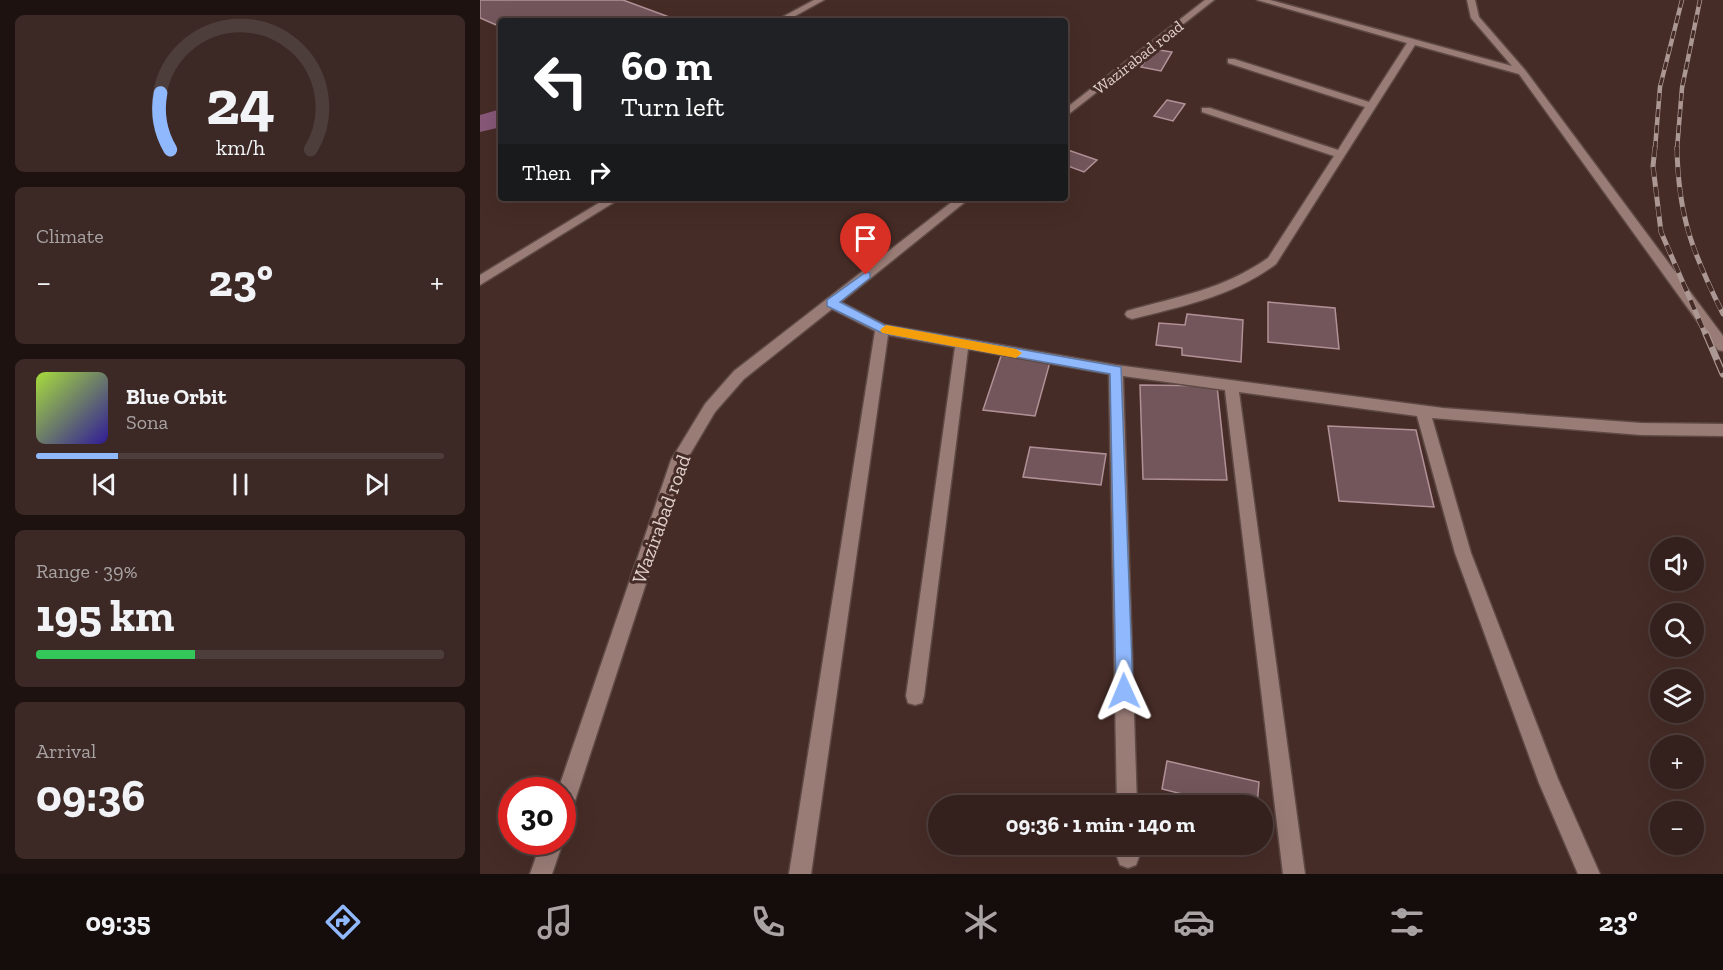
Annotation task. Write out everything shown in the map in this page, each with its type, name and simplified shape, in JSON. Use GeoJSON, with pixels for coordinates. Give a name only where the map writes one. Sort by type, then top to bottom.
{"type":"FeatureCollection","features":[{"type":"Feature","properties":{"kind":"street"},"geometry":{"type":"LineString","coordinates":[[785,18],[820,0]]}},
{"type":"Feature","properties":{"kind":"street","name":"Wazirabad road"},"geometry":{"type":"LineString","coordinates":[[1068,112],[1210,0]]}},
{"type":"Feature","properties":{"kind":"street"},"geometry":{"type":"LineString","coordinates":[[1261,0],[1522,72]]}},
{"type":"Feature","properties":{"kind":"street"},"geometry":{"type":"LineString","coordinates":[[1471,0],[1475,18],[1522,72],[1723,346]]}},
{"type":"Feature","properties":{"kind":"street"},"geometry":{"type":"LineString","coordinates":[[1132,314],[1229,289],[1256,274],[1272,261],[1412,42]]}},
{"type":"Feature","properties":{"kind":"street"},"geometry":{"type":"LineString","coordinates":[[1231,61],[1371,106]]}},
{"type":"Feature","properties":{"kind":"street"},"geometry":{"type":"LineString","coordinates":[[1206,110],[1340,154]]}},
{"type":"Feature","properties":{"kind":"street"},"geometry":{"type":"LineString","coordinates":[[480,281],[610,201]]}},
{"type":"Feature","properties":{"kind":"street","name":"Wazirabad road"},"geometry":{"type":"LineString","coordinates":[[573,777],[679,460],[710,408],[739,375],[960,201]]}},
{"type":"Feature","properties":{"kind":"street"},"geometry":{"type":"LineString","coordinates":[[832,303],[882,329],[1116,370],[1443,414],[1629,428],[1723,430]]}},
{"type":"Feature","properties":{"kind":"street"},"geometry":{"type":"LineString","coordinates":[[800,874],[882,329]]}},
{"type":"Feature","properties":{"kind":"street"},"geometry":{"type":"LineString","coordinates":[[915,696],[962,344]]}},
{"type":"Feature","properties":{"kind":"street"},"geometry":{"type":"LineString","coordinates":[[1116,370],[1127,795]]}},
{"type":"Feature","properties":{"kind":"street"},"geometry":{"type":"LineString","coordinates":[[1232,385],[1294,874]]}},
{"type":"Feature","properties":{"kind":"street"},"geometry":{"type":"LineString","coordinates":[[1424,412],[1463,553],[1549,783],[1589,874]]}},
{"type":"Feature","properties":{"kind":"street"},"geometry":{"type":"LineString","coordinates":[[541,874],[548,855]]}},
{"type":"Feature","properties":{"kind":"shaded area"},"geometry":{"type":"Polygon","coordinates":[[[498,110],[498,128],[480,132],[480,115],[498,110]]]}},
{"type":"Feature","properties":{"kind":"building"},"geometry":{"type":"Polygon","coordinates":[[[480,0],[623,0],[672,18],[498,18],[498,26],[480,18],[480,0]]]}},
{"type":"Feature","properties":{"kind":"building"},"geometry":{"type":"Polygon","coordinates":[[[1153,49],[1172,52],[1161,71],[1141,67],[1153,49]]]}},
{"type":"Feature","properties":{"kind":"building"},"geometry":{"type":"Polygon","coordinates":[[[1167,100],[1185,104],[1173,121],[1154,116],[1167,100]]]}},
{"type":"Feature","properties":{"kind":"building"},"geometry":{"type":"Polygon","coordinates":[[[1068,150],[1097,160],[1084,172],[1068,166],[1068,150]]]}},
{"type":"Feature","properties":{"kind":"building"},"geometry":{"type":"Polygon","coordinates":[[[1268,302],[1335,308],[1339,349],[1268,342],[1268,302]]]}},
{"type":"Feature","properties":{"kind":"building"},"geometry":{"type":"Polygon","coordinates":[[[1187,314],[1243,320],[1241,362],[1182,355],[1182,348],[1156,345],[1159,323],[1185,325],[1187,314]]]}},
{"type":"Feature","properties":{"kind":"building"},"geometry":{"type":"Polygon","coordinates":[[[1001,356],[1050,362],[1035,416],[983,410],[1001,356]]]}},
{"type":"Feature","properties":{"kind":"building"},"geometry":{"type":"Polygon","coordinates":[[[1140,385],[1217,386],[1227,480],[1143,479],[1140,385]]]}},
{"type":"Feature","properties":{"kind":"building"},"geometry":{"type":"Polygon","coordinates":[[[1328,426],[1416,430],[1434,507],[1339,501],[1328,426]]]}},
{"type":"Feature","properties":{"kind":"building"},"geometry":{"type":"Polygon","coordinates":[[[1030,447],[1106,454],[1101,485],[1023,477],[1030,447]]]}},
{"type":"Feature","properties":{"kind":"building"},"geometry":{"type":"Polygon","coordinates":[[[1167,761],[1259,782],[1258,795],[1186,795],[1162,789],[1167,761]]]}},
{"type":"Feature","properties":{"kind":"railway"},"geometry":{"type":"LineString","coordinates":[[1655,149],[1660,87],[1682,0]]}},
{"type":"Feature","properties":{"kind":"railway"},"geometry":{"type":"LineString","coordinates":[[1677,148],[1682,88],[1700,0]]}},
{"type":"Feature","properties":{"kind":"railway"},"geometry":{"type":"LineString","coordinates":[[1655,147],[1653,166],[1661,232],[1706,336]]}},
{"type":"Feature","properties":{"kind":"railway"},"geometry":{"type":"LineString","coordinates":[[1677,148],[1680,194],[1689,234],[1703,272],[1723,314]]}},
{"type":"Feature","properties":{"kind":"railway"},"geometry":{"type":"LineString","coordinates":[[1706,334],[1723,374]]}},
{"type":"Feature","properties":{"kind":"slow traffic"},"geometry":{"type":"LineString","coordinates":[[886,330],[1016,353]]}},
{"type":"Feature","properties":{"kind":"route"},"geometry":{"type":"LineString","coordinates":[[866,275],[832,303],[882,329],[1116,370],[1124,691]]}}]}
